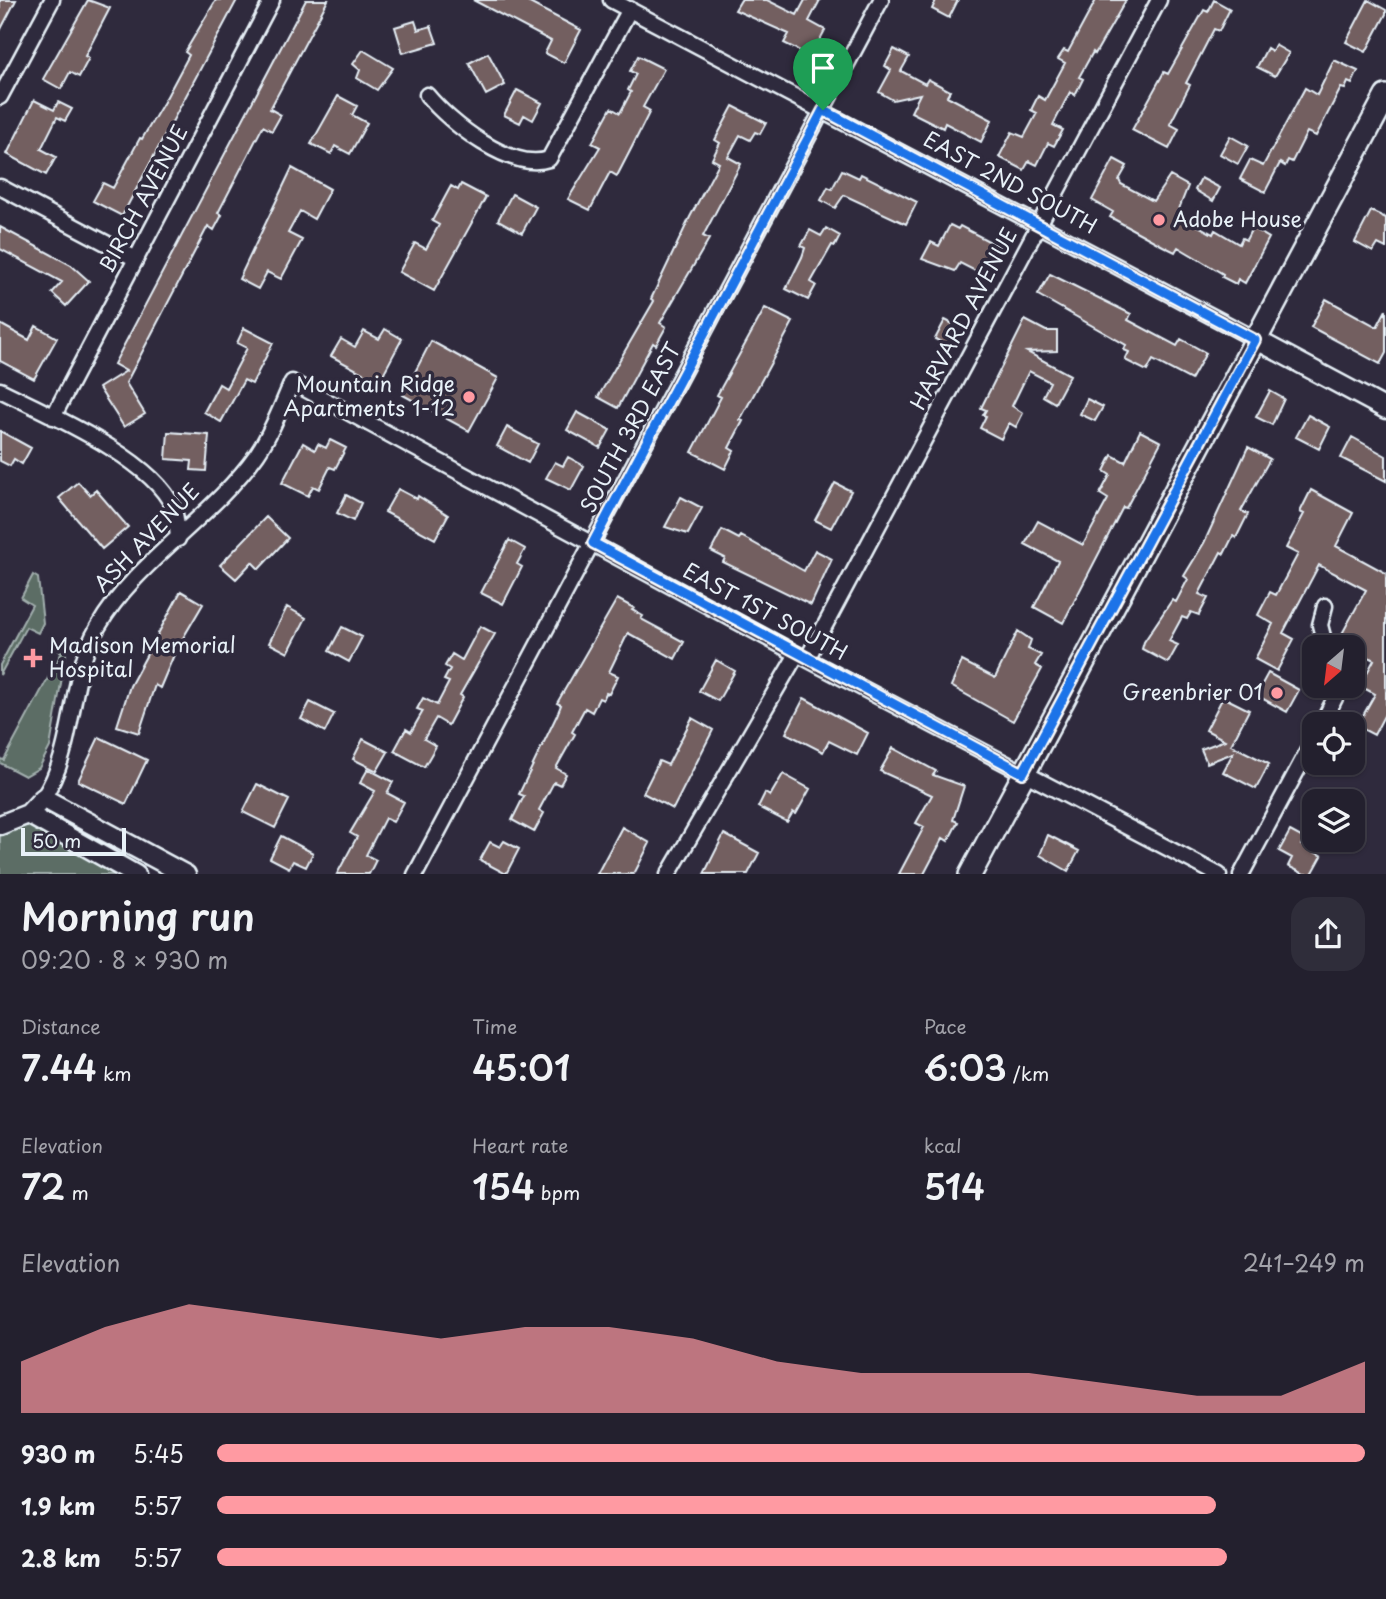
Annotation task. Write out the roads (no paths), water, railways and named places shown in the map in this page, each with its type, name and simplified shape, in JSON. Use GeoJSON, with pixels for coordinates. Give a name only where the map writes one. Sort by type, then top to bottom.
{"type":"FeatureCollection","features":[{"type":"Feature","properties":{"kind":"main road"},"geometry":{"type":"LineString","coordinates":[[970,874],[1386,96]]}},
{"type":"Feature","properties":{"kind":"street"},"geometry":{"type":"LineString","coordinates":[[0,97],[52,0]]}},
{"type":"Feature","properties":{"kind":"street","name":"BIRCH AVENUE"},"geometry":{"type":"LineString","coordinates":[[53,417],[272,0]]}},
{"type":"Feature","properties":{"kind":"street","name":"EAST 2ND SOUTH"},"geometry":{"type":"LineString","coordinates":[[611,0],[1040,224],[1386,410]]}},
{"type":"Feature","properties":{"kind":"street","name":"SOUTH 3RD EAST"},"geometry":{"type":"LineString","coordinates":[[415,874],[881,0]]}},
{"type":"Feature","properties":{"kind":"street","name":"HARVARD AVENUE"},"geometry":{"type":"LineString","coordinates":[[668,874],[802,657],[1040,224],[1159,0]]}},
{"type":"Feature","properties":{"kind":"street"},"geometry":{"type":"LineString","coordinates":[[427,95],[474,137],[517,159],[537,163],[549,159],[630,9]]}},
{"type":"Feature","properties":{"kind":"street"},"geometry":{"type":"LineString","coordinates":[[0,187],[136,259]]}},
{"type":"Feature","properties":{"kind":"street","name":"EAST 1ST SOUTH"},"geometry":{"type":"LineString","coordinates":[[292,382],[802,657],[1219,874]]}},
{"type":"Feature","properties":{"kind":"street","name":"ASH AVENUE"},"geometry":{"type":"LineString","coordinates":[[28,814],[54,782],[72,720],[85,653],[96,630],[120,596],[256,456],[292,382]]}},
{"type":"Feature","properties":{"kind":"street"},"geometry":{"type":"LineString","coordinates":[[0,390],[130,461],[152,479],[172,506],[178,538]]}},
{"type":"Feature","properties":{"kind":"street"},"geometry":{"type":"LineString","coordinates":[[1323,635],[1320,625],[1325,606]]}},
{"type":"Feature","properties":{"kind":"street"},"geometry":{"type":"LineString","coordinates":[[1241,874],[1302,761]]}},
{"type":"Feature","properties":{"kind":"street"},"geometry":{"type":"LineString","coordinates":[[43,798],[186,874]]}},
{"type":"Feature","properties":{"kind":"street"},"geometry":{"type":"LineString","coordinates":[[0,825],[28,814],[136,874]]}},
{"type":"Feature","properties":{"kind":"place","name":"Adobe House"},"geometry":{"type":"Point","coordinates":[1159,220]}},
{"type":"Feature","properties":{"kind":"place","name":"Mountain Ridge Apartments 1-12"},"geometry":{"type":"Point","coordinates":[469,397]}},
{"type":"Feature","properties":{"kind":"place","name":"Madison Memorial Hospital"},"geometry":{"type":"Point","coordinates":[33,658]}},
{"type":"Feature","properties":{"kind":"place","name":"Greenbrier 01"},"geometry":{"type":"Point","coordinates":[1277,693]}}]}
